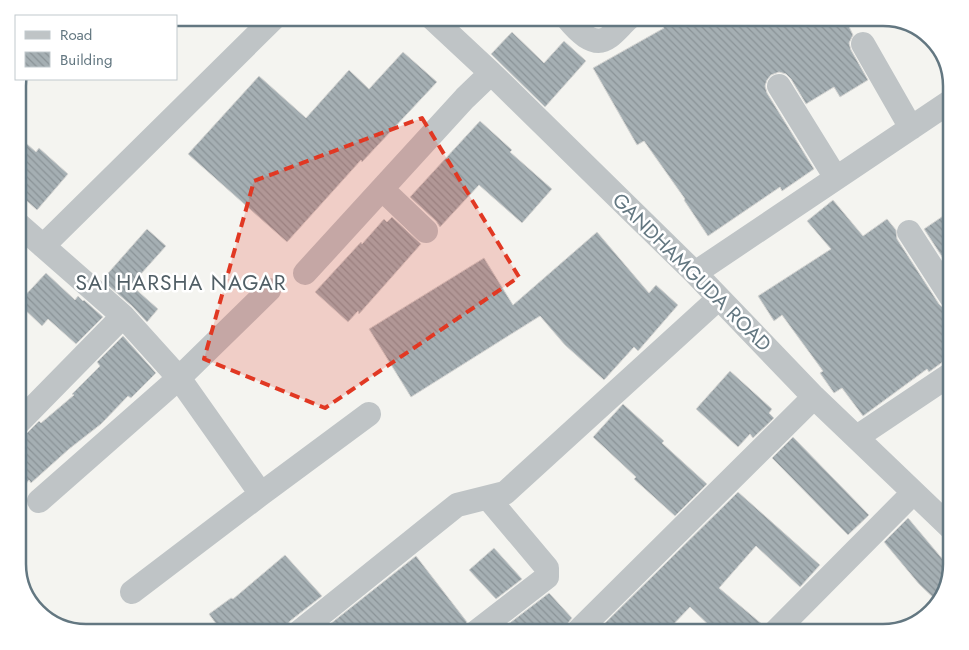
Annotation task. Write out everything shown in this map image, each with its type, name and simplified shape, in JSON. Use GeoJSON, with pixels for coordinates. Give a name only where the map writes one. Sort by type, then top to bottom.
{"type":"FeatureCollection","features":[{"type":"Feature","properties":{"kind":"street"},"geometry":{"type":"LineString","coordinates":[[43,246],[266,26]]}},
{"type":"Feature","properties":{"kind":"street","name":"GANDHAMGUDA ROAD"},"geometry":{"type":"LineString","coordinates":[[441,26],[695,272],[814,397],[943,520]]}},
{"type":"Feature","properties":{"kind":"street"},"geometry":{"type":"LineString","coordinates":[[574,26],[588,38],[600,41],[609,38],[621,26]]}},
{"type":"Feature","properties":{"kind":"street"},"geometry":{"type":"LineString","coordinates":[[863,44],[910,128]]}},
{"type":"Feature","properties":{"kind":"street"},"geometry":{"type":"LineString","coordinates":[[305,273],[465,98],[491,73]]}},
{"type":"Feature","properties":{"kind":"street"},"geometry":{"type":"LineString","coordinates":[[779,86],[836,178]]}},
{"type":"Feature","properties":{"kind":"street"},"geometry":{"type":"LineString","coordinates":[[695,272],[943,107]]}},
{"type":"Feature","properties":{"kind":"street"},"geometry":{"type":"LineString","coordinates":[[382,189],[426,231]]}},
{"type":"Feature","properties":{"kind":"street"},"geometry":{"type":"LineString","coordinates":[[26,231],[123,316],[180,378],[261,494]]}},
{"type":"Feature","properties":{"kind":"street"},"geometry":{"type":"LineString","coordinates":[[909,232],[943,283]]}},
{"type":"Feature","properties":{"kind":"street"},"geometry":{"type":"LineString","coordinates":[[39,501],[180,378],[269,290]]}},
{"type":"Feature","properties":{"kind":"street"},"geometry":{"type":"LineString","coordinates":[[309,624],[457,505],[505,493],[719,298]]}},
{"type":"Feature","properties":{"kind":"street"},"geometry":{"type":"LineString","coordinates":[[26,408],[123,316]]}},
{"type":"Feature","properties":{"kind":"street"},"geometry":{"type":"LineString","coordinates":[[857,437],[943,380]]}},
{"type":"Feature","properties":{"kind":"street"},"geometry":{"type":"LineString","coordinates":[[585,624],[814,397]]}},
{"type":"Feature","properties":{"kind":"street"},"geometry":{"type":"LineString","coordinates":[[132,592],[369,414]]}},
{"type":"Feature","properties":{"kind":"street"},"geometry":{"type":"LineString","coordinates":[[783,624],[913,492]]}},
{"type":"Feature","properties":{"kind":"street"},"geometry":{"type":"LineString","coordinates":[[486,624],[547,577],[547,568],[488,498]]}},
{"type":"Feature","properties":{"kind":"highlighted area"},"geometry":{"type":"Polygon","coordinates":[[[422,118],[519,277],[325,408],[204,359],[254,181],[422,118]]]}},
{"type":"Feature","properties":{"kind":"building"},"geometry":{"type":"Polygon","coordinates":[[[662,26],[849,26],[853,35],[849,43],[851,50],[868,80],[840,97],[834,87],[806,104],[786,74],[779,72],[771,75],[765,86],[767,93],[814,169],[782,191],[780,187],[708,236],[685,199],[644,141],[637,145],[593,68],[664,28],[662,26]]]}},
{"type":"Feature","properties":{"kind":"building"},"geometry":{"type":"Polygon","coordinates":[[[512,32],[544,63],[564,41],[586,61],[545,107],[491,54],[512,32]]]}},
{"type":"Feature","properties":{"kind":"building"},"geometry":{"type":"Polygon","coordinates":[[[403,52],[437,82],[362,162],[361,160],[287,242],[188,154],[259,76],[306,118],[349,70],[369,89],[403,52]]]}},
{"type":"Feature","properties":{"kind":"building"},"geometry":{"type":"Polygon","coordinates":[[[480,121],[512,150],[510,152],[552,189],[522,223],[479,185],[440,227],[410,197],[480,121]]]}},
{"type":"Feature","properties":{"kind":"building"},"geometry":{"type":"Polygon","coordinates":[[[26,143],[36,152],[39,148],[68,174],[37,210],[26,200],[26,143]]]}},
{"type":"Feature","properties":{"kind":"building"},"geometry":{"type":"Polygon","coordinates":[[[833,200],[863,236],[887,219],[896,230],[897,239],[943,308],[943,362],[929,372],[927,369],[863,416],[842,388],[834,393],[820,373],[823,371],[782,315],[774,321],[758,296],[831,249],[807,221],[833,200]]]}},
{"type":"Feature","properties":{"kind":"building"},"geometry":{"type":"Polygon","coordinates":[[[943,216],[943,258],[924,229],[943,216]]]}},
{"type":"Feature","properties":{"kind":"building"},"geometry":{"type":"Polygon","coordinates":[[[392,217],[421,244],[359,314],[358,311],[348,322],[315,292],[384,219],[387,222],[392,217]]]}},
{"type":"Feature","properties":{"kind":"building"},"geometry":{"type":"Polygon","coordinates":[[[147,229],[166,246],[131,285],[158,309],[147,322],[102,280],[147,229]]]}},
{"type":"Feature","properties":{"kind":"building"},"geometry":{"type":"Polygon","coordinates":[[[597,232],[649,293],[656,285],[678,305],[638,351],[634,347],[604,380],[565,345],[540,316],[411,397],[369,329],[484,258],[513,305],[597,232]]]}},
{"type":"Feature","properties":{"kind":"building"},"geometry":{"type":"Polygon","coordinates":[[[46,273],[75,300],[78,296],[103,317],[76,344],[48,319],[42,326],[26,311],[26,294],[46,273]]]}},
{"type":"Feature","properties":{"kind":"building"},"geometry":{"type":"Polygon","coordinates":[[[123,336],[156,373],[131,398],[128,396],[101,424],[69,449],[31,483],[29,480],[26,484],[26,433],[39,421],[41,423],[74,395],[72,394],[100,366],[97,362],[123,336]]]}},
{"type":"Feature","properties":{"kind":"building"},"geometry":{"type":"Polygon","coordinates":[[[730,371],[772,409],[769,413],[774,418],[753,438],[750,434],[738,447],[696,409],[730,371]]]}},
{"type":"Feature","properties":{"kind":"building"},"geometry":{"type":"Polygon","coordinates":[[[623,404],[707,484],[675,516],[634,479],[636,477],[593,437],[623,404]]]}},
{"type":"Feature","properties":{"kind":"building"},"geometry":{"type":"Polygon","coordinates":[[[793,437],[869,515],[848,535],[772,458],[793,437]]]}},
{"type":"Feature","properties":{"kind":"building"},"geometry":{"type":"Polygon","coordinates":[[[738,492],[820,565],[800,587],[756,546],[719,588],[762,624],[708,624],[690,607],[674,624],[604,624],[738,492]]]}},
{"type":"Feature","properties":{"kind":"building"},"geometry":{"type":"Polygon","coordinates":[[[908,518],[943,560],[941,579],[933,597],[919,584],[884,542],[908,518]]]}},
{"type":"Feature","properties":{"kind":"building"},"geometry":{"type":"Polygon","coordinates":[[[494,548],[522,579],[496,599],[469,570],[494,548]]]}},
{"type":"Feature","properties":{"kind":"building"},"geometry":{"type":"Polygon","coordinates":[[[285,555],[322,596],[288,624],[216,624],[209,614],[231,598],[233,599],[285,555]]]}},
{"type":"Feature","properties":{"kind":"building"},"geometry":{"type":"Polygon","coordinates":[[[416,556],[467,622],[466,624],[330,624],[416,556]]]}},
{"type":"Feature","properties":{"kind":"building"},"geometry":{"type":"Polygon","coordinates":[[[549,593],[572,618],[567,624],[508,624],[549,593]]]}},
{"type":"Feature","properties":{"kind":"district","name":"SAI HARSHA NAGAR"},"geometry":{"type":"Point","coordinates":[181,283]}}]}
